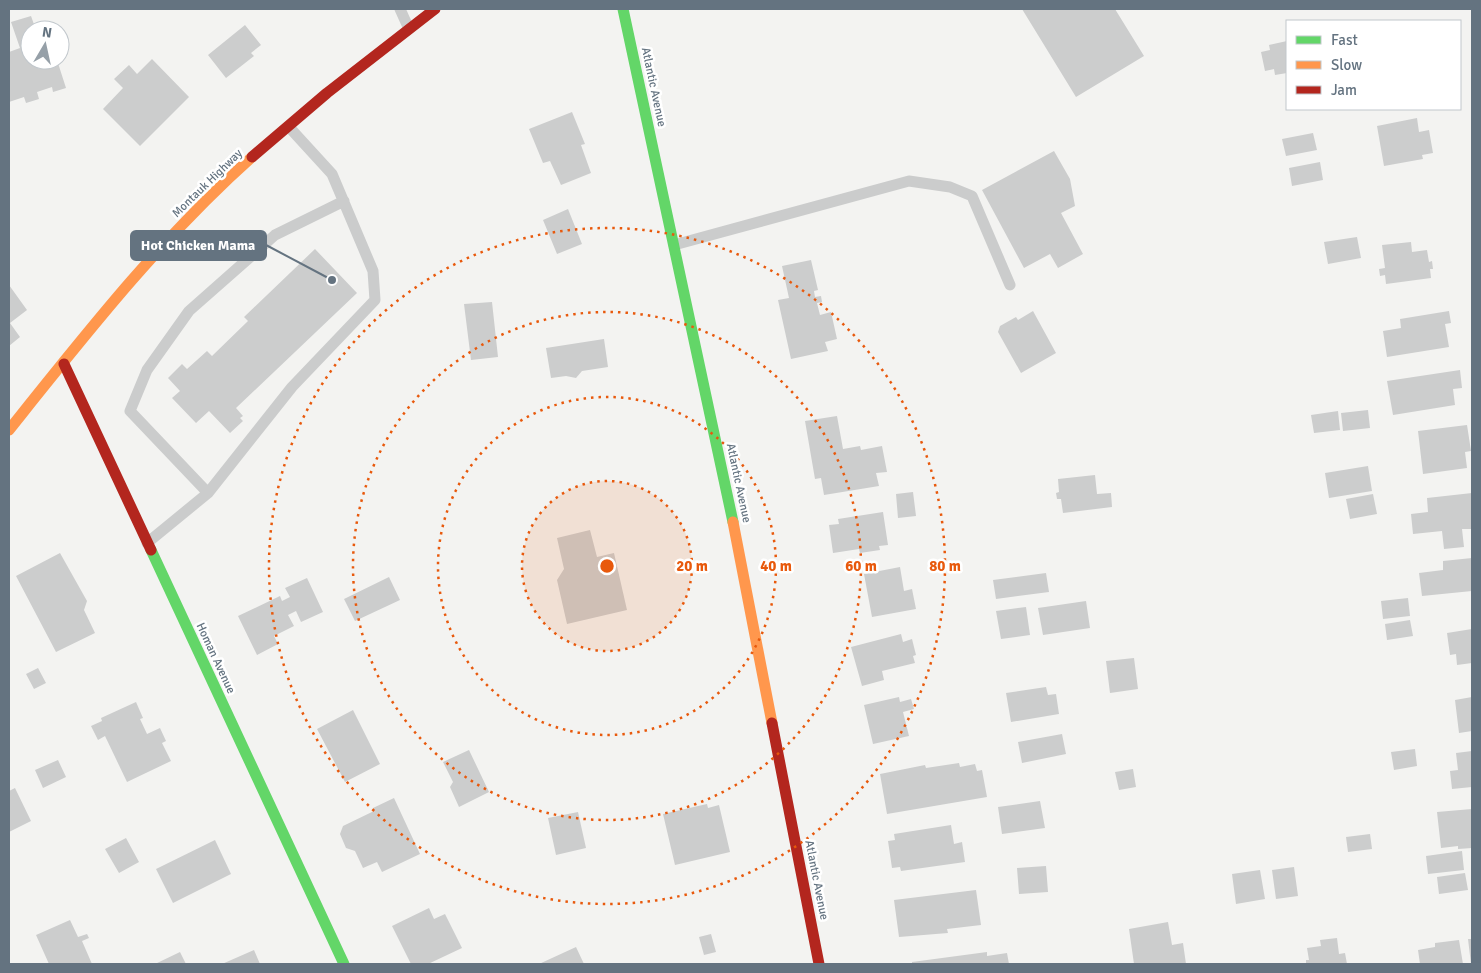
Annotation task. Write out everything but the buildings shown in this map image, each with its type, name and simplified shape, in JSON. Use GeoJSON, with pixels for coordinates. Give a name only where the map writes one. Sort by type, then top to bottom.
{"type":"FeatureCollection","features":[{"type":"Feature","properties":{"kind":"street","name":"Montauk Highway"},"geometry":{"type":"LineString","coordinates":[[9,430],[134,275],[225,182],[338,85],[434,9]]}},
{"type":"Feature","properties":{"kind":"street","name":"Atlantic Avenue"},"geometry":{"type":"LineString","coordinates":[[623,9],[731,510],[819,964]]}},
{"type":"Feature","properties":{"kind":"street","name":"Homan Avenue"},"geometry":{"type":"LineString","coordinates":[[64,364],[344,964]]}},
{"type":"Feature","properties":{"kind":"lane"},"geometry":{"type":"LineString","coordinates":[[400,9],[409,29]]}},
{"type":"Feature","properties":{"kind":"lane"},"geometry":{"type":"LineString","coordinates":[[147,543],[208,493],[292,387],[375,300],[373,271],[332,174],[289,127]]}},
{"type":"Feature","properties":{"kind":"lane"},"geometry":{"type":"LineString","coordinates":[[674,245],[909,181],[950,187],[972,196],[1010,285]]}},
{"type":"Feature","properties":{"kind":"lane"},"geometry":{"type":"LineString","coordinates":[[208,493],[130,411],[147,370],[190,311],[274,235],[344,201]]}},
{"type":"Feature","properties":{"kind":"traffic: fast"},"geometry":{"type":"LineString","coordinates":[[623,9],[733,522]]}},
{"type":"Feature","properties":{"kind":"traffic: fast"},"geometry":{"type":"LineString","coordinates":[[151,550],[344,964]]}},
{"type":"Feature","properties":{"kind":"traffic: slow"},"geometry":{"type":"LineString","coordinates":[[9,430],[95,323],[155,254],[186,220],[252,157]]}},
{"type":"Feature","properties":{"kind":"traffic: slow"},"geometry":{"type":"LineString","coordinates":[[733,522],[772,723]]}},
{"type":"Feature","properties":{"kind":"traffic: jam"},"geometry":{"type":"LineString","coordinates":[[252,157],[327,93],[435,9]]}},
{"type":"Feature","properties":{"kind":"traffic: jam"},"geometry":{"type":"LineString","coordinates":[[64,364],[151,550]]}},
{"type":"Feature","properties":{"kind":"traffic: jam"},"geometry":{"type":"LineString","coordinates":[[772,723],[819,964]]}},
{"type":"Feature","properties":{"kind":"place","name":"Hot Chicken Mama"},"geometry":{"type":"Point","coordinates":[332,280]}}]}
